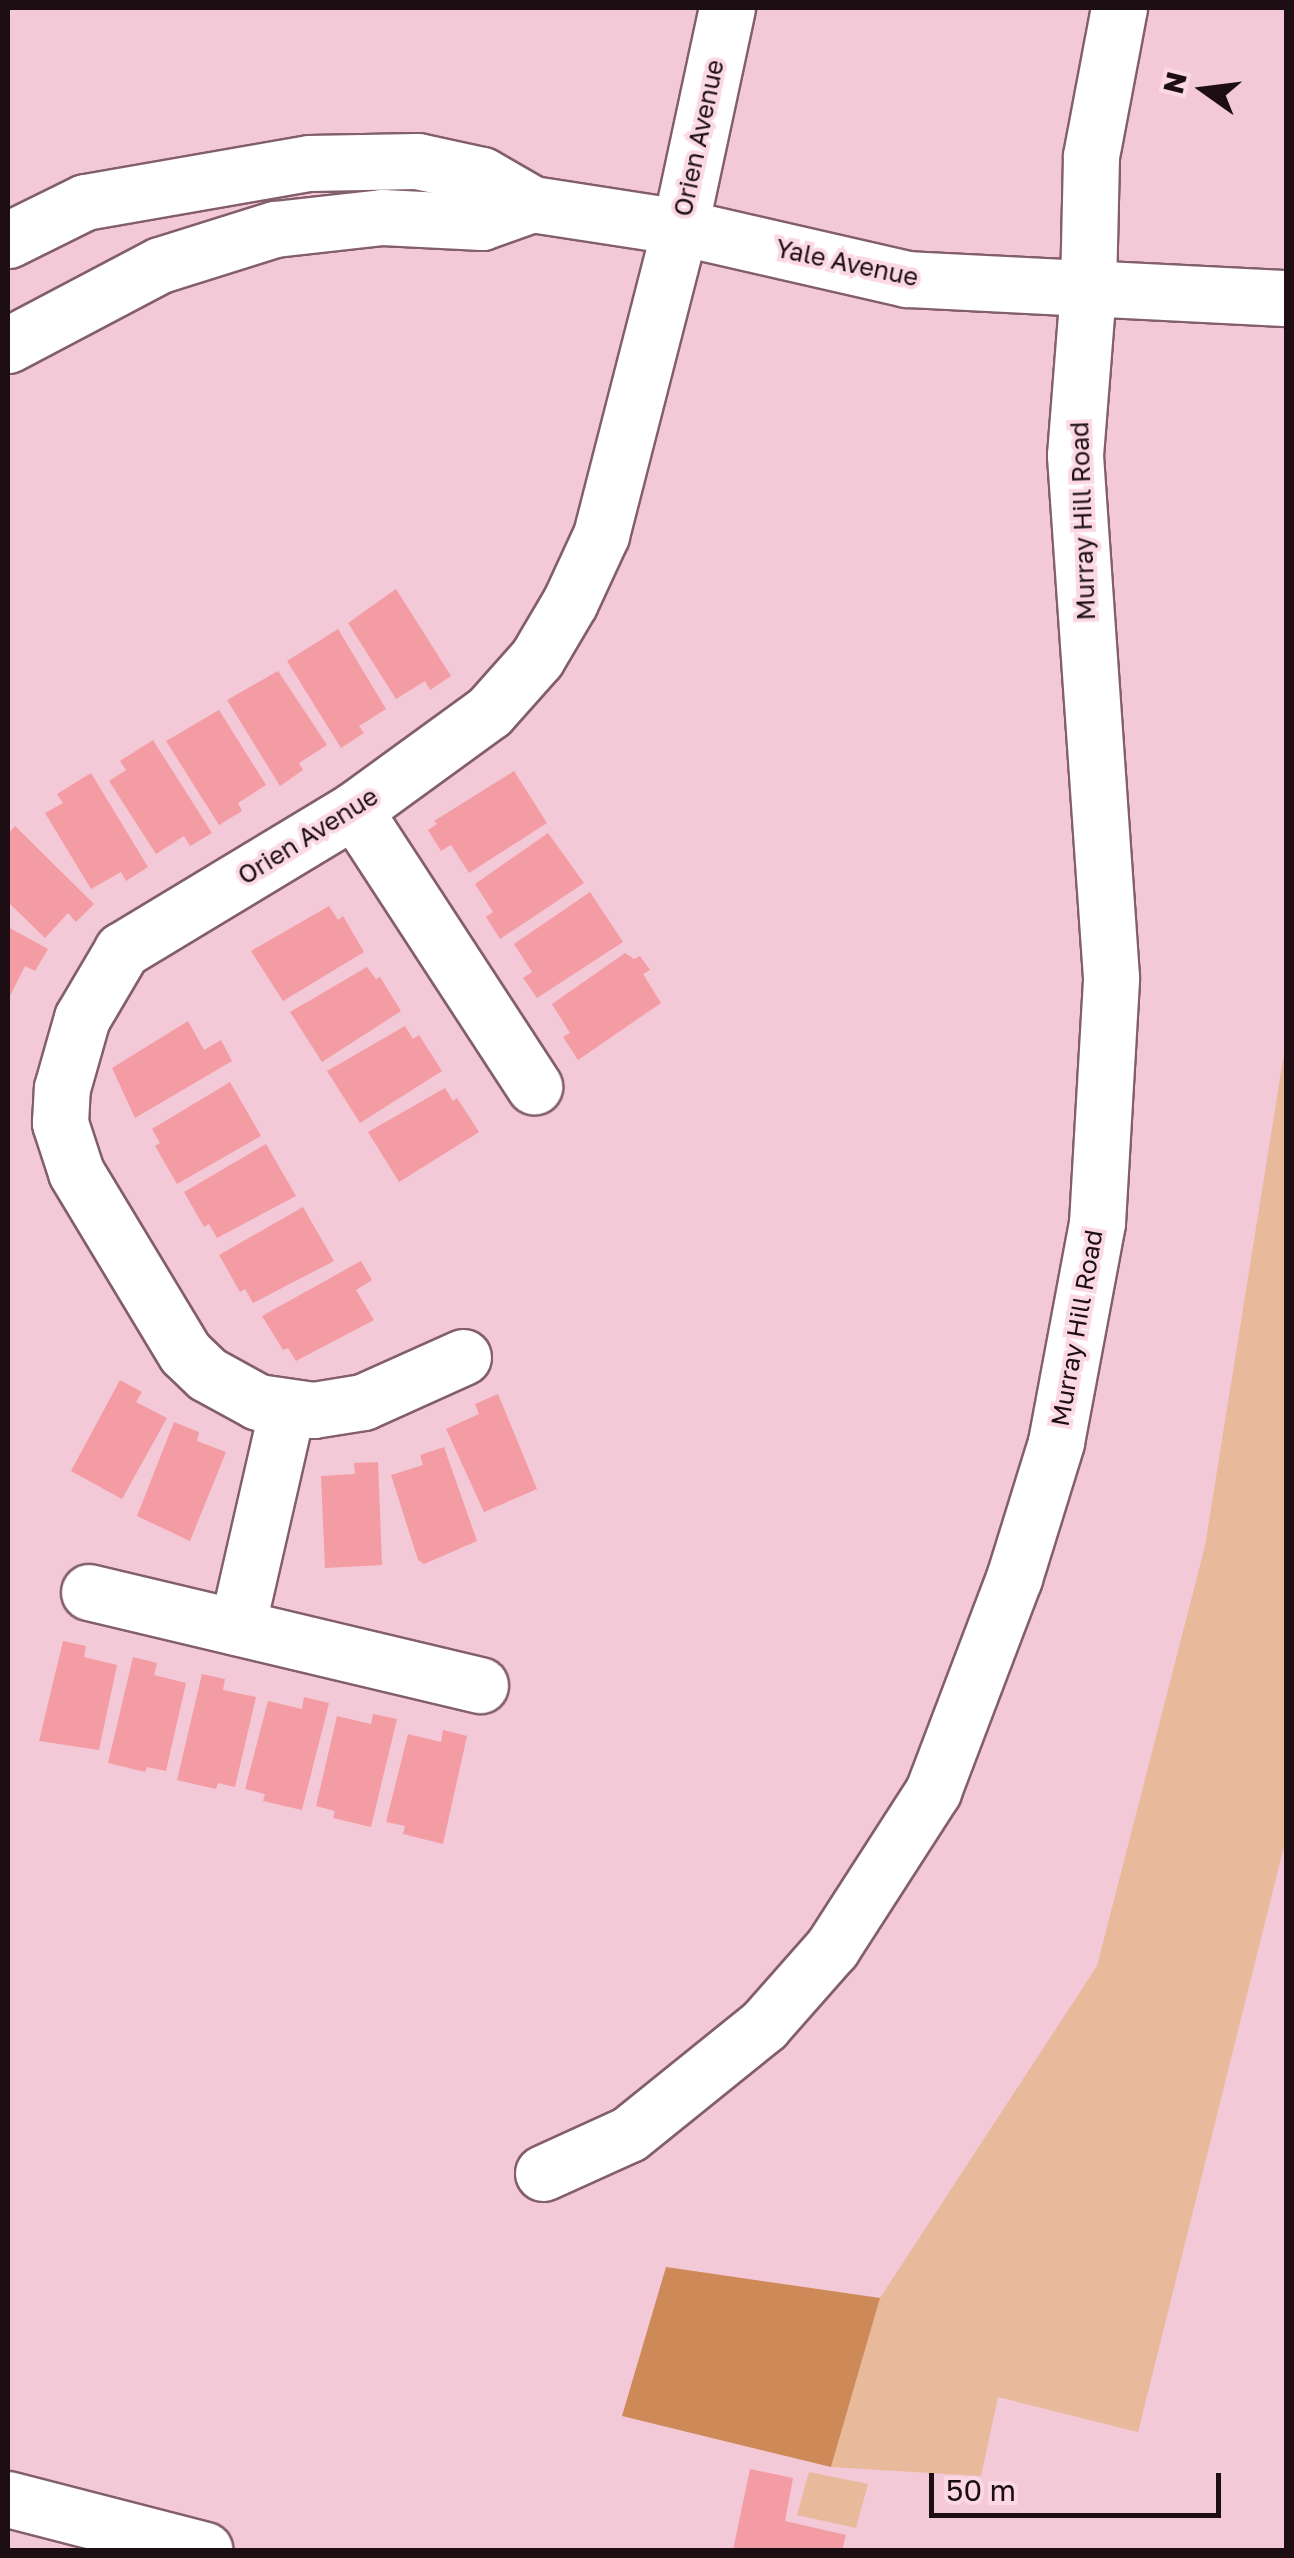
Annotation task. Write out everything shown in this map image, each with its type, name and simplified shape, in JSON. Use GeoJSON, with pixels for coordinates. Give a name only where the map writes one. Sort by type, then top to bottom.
{"type":"FeatureCollection","features":[{"type":"Feature","properties":{"kind":"street","name":"Orien Avenue"},"geometry":{"type":"LineString","coordinates":[[464,1357],[364,1402],[338,1408],[287,1408],[231,1390],[185,1354],[76,1172],[60,1123],[62,1088],[82,1018],[122,950],[354,810],[489,712],[537,658],[570,602],[601,535],[680,227],[726,8]]}},
{"type":"Feature","properties":{"kind":"street","name":"Murray Hill Road"},"geometry":{"type":"LineString","coordinates":[[543,2173],[629,2134],[764,2025],[832,1948],[933,1792],[1014,1578],[1056,1442],[1097,1223],[1110,977],[1075,455],[1088,289],[1092,156],[1119,8]]}},
{"type":"Feature","properties":{"kind":"street","name":"Yale Avenue"},"geometry":{"type":"LineString","coordinates":[[8,240],[85,202],[309,163],[417,161],[482,175],[532,204],[680,227],[907,279],[1286,298]]}},
{"type":"Feature","properties":{"kind":"street","name":"Yale Avenue"},"geometry":{"type":"LineString","coordinates":[[8,346],[160,265],[275,230],[382,217],[482,222],[532,204]]}},
{"type":"Feature","properties":{"kind":"street"},"geometry":{"type":"LineString","coordinates":[[354,810],[534,1086]]}},
{"type":"Feature","properties":{"kind":"street"},"geometry":{"type":"LineString","coordinates":[[237,1627],[287,1408]]}},
{"type":"Feature","properties":{"kind":"street"},"geometry":{"type":"LineString","coordinates":[[89,1592],[480,1685]]}},
{"type":"Feature","properties":{"kind":"street"},"geometry":{"type":"LineString","coordinates":[[8,2499],[204,2550]]}},
{"type":"Feature","properties":{"kind":"shaded area"},"geometry":{"type":"Polygon","coordinates":[[[1286,1041],[1286,1838],[1138,2432],[998,2397],[981,2476],[831,2467],[880,2298],[1097,1966],[1205,1546],[1286,1041]]]}},
{"type":"Feature","properties":{"kind":"shaded area"},"geometry":{"type":"Polygon","coordinates":[[[666,2267],[880,2298],[831,2467],[622,2416],[666,2267]]]}},
{"type":"Feature","properties":{"kind":"shaded area"},"geometry":{"type":"Polygon","coordinates":[[[809,2472],[868,2484],[856,2528],[797,2515],[809,2472]]]}},
{"type":"Feature","properties":{"kind":"building"},"geometry":{"type":"Polygon","coordinates":[[[396,589],[451,676],[430,690],[425,681],[396,699],[348,623],[396,589]]]}},
{"type":"Feature","properties":{"kind":"building"},"geometry":{"type":"Polygon","coordinates":[[[338,629],[386,709],[359,726],[364,733],[341,748],[287,661],[338,629]]]}},
{"type":"Feature","properties":{"kind":"building"},"geometry":{"type":"Polygon","coordinates":[[[278,671],[327,745],[299,763],[303,770],[280,786],[227,700],[278,671]]]}},
{"type":"Feature","properties":{"kind":"building"},"geometry":{"type":"Polygon","coordinates":[[[219,710],[266,785],[238,803],[242,811],[219,825],[166,741],[219,710]]]}},
{"type":"Feature","properties":{"kind":"building"},"geometry":{"type":"Polygon","coordinates":[[[153,740],[212,833],[190,846],[184,836],[156,854],[109,781],[126,770],[120,761],[153,740]]]}},
{"type":"Feature","properties":{"kind":"building"},"geometry":{"type":"Polygon","coordinates":[[[514,771],[547,823],[469,873],[451,845],[441,851],[428,830],[437,824],[434,821],[514,771]]]}},
{"type":"Feature","properties":{"kind":"building"},"geometry":{"type":"Polygon","coordinates":[[[91,773],[148,867],[126,881],[121,872],[91,889],[45,813],[63,803],[57,794],[91,773]]]}},
{"type":"Feature","properties":{"kind":"building"},"geometry":{"type":"Polygon","coordinates":[[[15,826],[94,904],[76,922],[68,913],[45,938],[8,902],[8,834],[15,826]]]}},
{"type":"Feature","properties":{"kind":"building"},"geometry":{"type":"Polygon","coordinates":[[[548,833],[584,883],[500,939],[486,917],[493,912],[475,884],[548,833]]]}},
{"type":"Feature","properties":{"kind":"building"},"geometry":{"type":"Polygon","coordinates":[[[590,892],[623,942],[537,998],[523,978],[532,972],[514,944],[590,892]]]}},
{"type":"Feature","properties":{"kind":"building"},"geometry":{"type":"Polygon","coordinates":[[[329,906],[338,920],[343,916],[364,952],[283,1001],[251,951],[329,906]]]}},
{"type":"Feature","properties":{"kind":"building"},"geometry":{"type":"Polygon","coordinates":[[[8,927],[48,949],[35,971],[25,966],[8,1000],[8,927]]]}},
{"type":"Feature","properties":{"kind":"building"},"geometry":{"type":"Polygon","coordinates":[[[625,953],[634,959],[640,956],[650,970],[643,974],[661,1003],[578,1060],[563,1037],[570,1033],[552,1004],[625,953]]]}},
{"type":"Feature","properties":{"kind":"building"},"geometry":{"type":"Polygon","coordinates":[[[367,967],[376,979],[380,977],[401,1011],[322,1062],[290,1012],[367,967]]]}},
{"type":"Feature","properties":{"kind":"building"},"geometry":{"type":"Polygon","coordinates":[[[188,1021],[204,1050],[221,1040],[232,1061],[135,1118],[112,1068],[188,1021]]]}},
{"type":"Feature","properties":{"kind":"building"},"geometry":{"type":"Polygon","coordinates":[[[405,1026],[413,1039],[419,1035],[442,1071],[360,1123],[327,1071],[405,1026]]]}},
{"type":"Feature","properties":{"kind":"building"},"geometry":{"type":"Polygon","coordinates":[[[230,1082],[261,1136],[177,1184],[155,1146],[160,1143],[152,1129],[230,1082]]]}},
{"type":"Feature","properties":{"kind":"building"},"geometry":{"type":"Polygon","coordinates":[[[445,1088],[453,1101],[457,1098],[479,1132],[399,1182],[368,1132],[445,1088]]]}},
{"type":"Feature","properties":{"kind":"building"},"geometry":{"type":"Polygon","coordinates":[[[266,1144],[296,1196],[217,1238],[209,1224],[204,1227],[184,1192],[266,1144]]]}},
{"type":"Feature","properties":{"kind":"building"},"geometry":{"type":"Polygon","coordinates":[[[303,1207],[334,1261],[253,1303],[245,1289],[240,1292],[219,1255],[303,1207]]]}},
{"type":"Feature","properties":{"kind":"building"},"geometry":{"type":"Polygon","coordinates":[[[361,1261],[372,1280],[356,1290],[374,1320],[296,1361],[288,1348],[283,1350],[262,1316],[361,1261]]]}},
{"type":"Feature","properties":{"kind":"building"},"geometry":{"type":"Polygon","coordinates":[[[120,1380],[142,1392],[136,1402],[167,1418],[122,1499],[71,1471],[120,1380]]]}},
{"type":"Feature","properties":{"kind":"building"},"geometry":{"type":"Polygon","coordinates":[[[498,1394],[537,1489],[484,1512],[446,1429],[479,1414],[475,1404],[498,1394]]]}},
{"type":"Feature","properties":{"kind":"building"},"geometry":{"type":"Polygon","coordinates":[[[174,1422],[199,1432],[197,1441],[226,1452],[190,1541],[137,1516],[174,1422]]]}},
{"type":"Feature","properties":{"kind":"building"},"geometry":{"type":"Polygon","coordinates":[[[444,1447],[477,1541],[424,1564],[418,1560],[391,1475],[423,1465],[420,1455],[444,1447]]]}},
{"type":"Feature","properties":{"kind":"building"},"geometry":{"type":"Polygon","coordinates":[[[378,1462],[382,1565],[325,1568],[321,1476],[355,1474],[354,1463],[378,1462]]]}},
{"type":"Feature","properties":{"kind":"building"},"geometry":{"type":"Polygon","coordinates":[[[63,1641],[86,1646],[84,1657],[117,1665],[99,1750],[39,1741],[63,1641]]]}},
{"type":"Feature","properties":{"kind":"building"},"geometry":{"type":"Polygon","coordinates":[[[133,1657],[157,1663],[154,1675],[186,1683],[166,1771],[147,1767],[145,1772],[108,1763],[133,1657]]]}},
{"type":"Feature","properties":{"kind":"building"},"geometry":{"type":"Polygon","coordinates":[[[202,1674],[225,1679],[223,1690],[256,1697],[235,1787],[218,1783],[216,1789],[177,1780],[202,1674]]]}},
{"type":"Feature","properties":{"kind":"building"},"geometry":{"type":"Polygon","coordinates":[[[304,1697],[329,1703],[302,1810],[263,1801],[265,1794],[245,1789],[268,1701],[302,1709],[304,1697]]]}},
{"type":"Feature","properties":{"kind":"building"},"geometry":{"type":"Polygon","coordinates":[[[373,1714],[397,1719],[371,1827],[333,1818],[335,1811],[316,1806],[337,1716],[371,1724],[373,1714]]]}},
{"type":"Feature","properties":{"kind":"building"},"geometry":{"type":"Polygon","coordinates":[[[443,1730],[467,1736],[443,1844],[403,1834],[405,1826],[386,1822],[408,1734],[441,1742],[443,1730]]]}},
{"type":"Feature","properties":{"kind":"building"},"geometry":{"type":"Polygon","coordinates":[[[750,2469],[793,2478],[785,2521],[846,2535],[842,2550],[733,2550],[750,2469]]]}}]}
